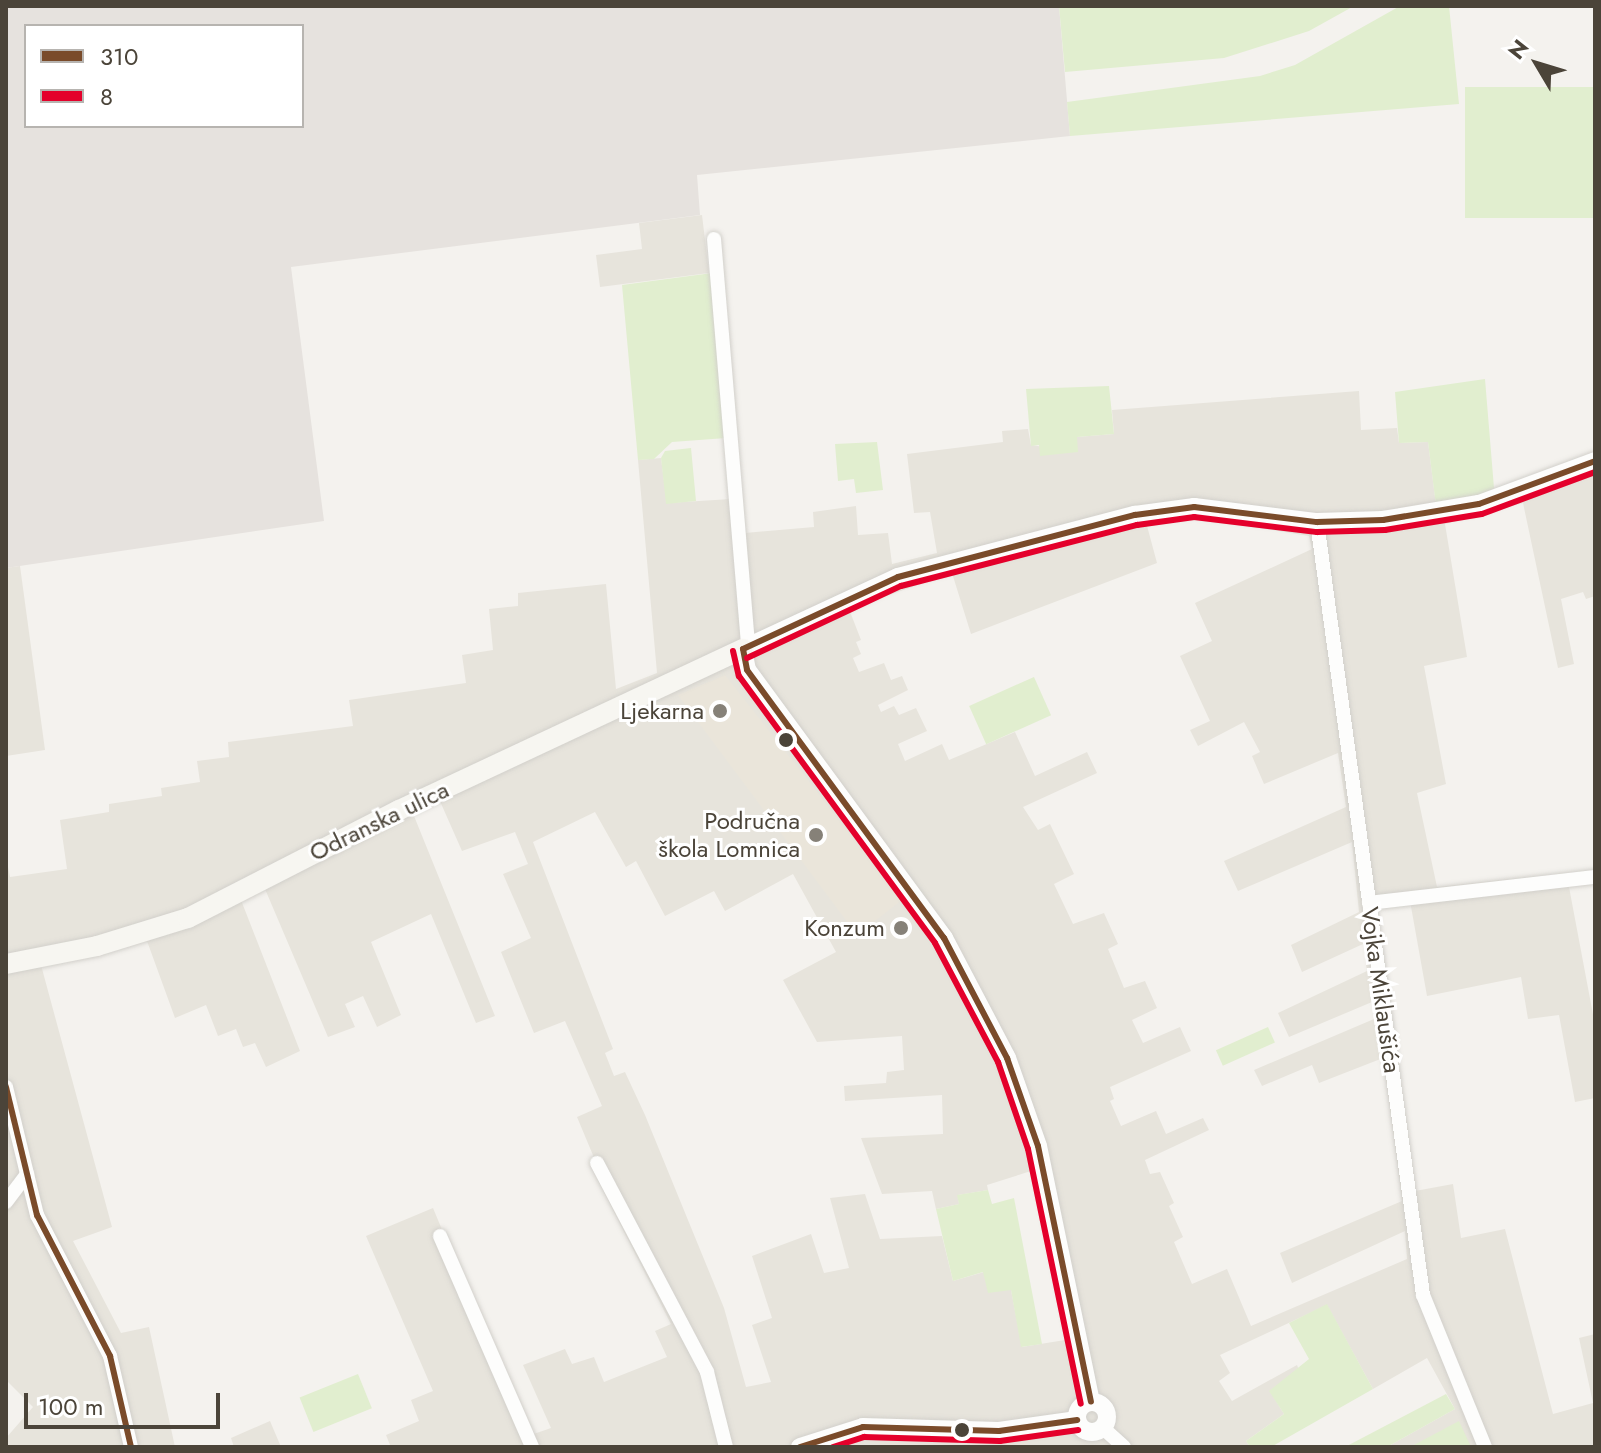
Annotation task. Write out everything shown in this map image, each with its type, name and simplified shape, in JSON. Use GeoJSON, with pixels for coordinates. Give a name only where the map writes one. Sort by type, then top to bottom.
{"type":"FeatureCollection","features":[{"type":"Feature","properties":{"kind":"main road","name":"Odranska ulica"},"geometry":{"type":"LineString","coordinates":[[6,964],[97,946],[188,918],[413,803],[745,648]]}},
{"type":"Feature","properties":{"kind":"street"},"geometry":{"type":"LineString","coordinates":[[714,239],[747,670],[944,938],[1007,1058],[1038,1146],[1091,1402],[1107,1413],[1103,1428]]}},
{"type":"Feature","properties":{"kind":"street"},"geometry":{"type":"LineString","coordinates":[[745,648],[898,577],[1135,515],[1215,507],[1317,522],[1383,520],[1479,504],[1595,461]]}},
{"type":"Feature","properties":{"kind":"street","name":"Vojka Miklaušića"},"geometry":{"type":"LineString","coordinates":[[1317,522],[1425,1307],[1485,1447]]}},
{"type":"Feature","properties":{"kind":"street"},"geometry":{"type":"LineString","coordinates":[[1369,903],[1595,877]]}},
{"type":"Feature","properties":{"kind":"street"},"geometry":{"type":"LineString","coordinates":[[6,1087],[27,1174],[48,1241],[110,1356],[131,1447]]}},
{"type":"Feature","properties":{"kind":"street"},"geometry":{"type":"LineString","coordinates":[[6,1159],[23,1156]]}},
{"type":"Feature","properties":{"kind":"street"},"geometry":{"type":"LineString","coordinates":[[597,1163],[707,1372],[726,1447]]}},
{"type":"Feature","properties":{"kind":"street"},"geometry":{"type":"LineString","coordinates":[[6,1202],[27,1174]]}},
{"type":"Feature","properties":{"kind":"street"},"geometry":{"type":"LineString","coordinates":[[440,1236],[532,1447]]}},
{"type":"Feature","properties":{"kind":"street"},"geometry":{"type":"LineString","coordinates":[[1077,1420],[1079,1410],[1091,1402]]}},
{"type":"Feature","properties":{"kind":"street"},"geometry":{"type":"LineString","coordinates":[[1077,1420],[1088,1432],[1103,1428]]}},
{"type":"Feature","properties":{"kind":"street"},"geometry":{"type":"LineString","coordinates":[[800,1447],[863,1427],[1009,1430],[1077,1420]]}},
{"type":"Feature","properties":{"kind":"street"},"geometry":{"type":"LineString","coordinates":[[1103,1428],[1124,1447]]}},
{"type":"Feature","properties":{"kind":"shaded area"},"geometry":{"type":"Polygon","coordinates":[[[6,6],[1059,6],[1070,136],[697,175],[700,215],[291,267],[324,521],[6,568],[6,6]]]}},
{"type":"Feature","properties":{"kind":"shaded area"},"geometry":{"type":"Polygon","coordinates":[[[702,215],[709,273],[600,287],[596,255],[642,249],[639,223],[702,215]]]}},
{"type":"Feature","properties":{"kind":"shaded area"},"geometry":{"type":"Polygon","coordinates":[[[1359,391],[1361,430],[1397,428],[1399,443],[1428,442],[1436,505],[1488,494],[1595,453],[1595,596],[1586,599],[1583,592],[1561,599],[1574,664],[1558,668],[1523,503],[1445,524],[1467,657],[1424,666],[1446,784],[1417,793],[1437,887],[1595,870],[1595,884],[1569,887],[1595,1025],[1595,1098],[1575,1102],[1559,1015],[1528,1019],[1521,977],[1427,996],[1410,901],[1386,905],[1375,913],[1415,1191],[1453,1184],[1461,1238],[1505,1229],[1553,1414],[1593,1403],[1579,1338],[1595,1334],[1595,1447],[1387,1447],[1455,1409],[1427,1358],[1373,1389],[1327,1305],[1220,1355],[1230,1373],[1219,1381],[1232,1401],[1297,1365],[1299,1370],[1270,1391],[1284,1414],[1246,1441],[1250,1447],[385,1447],[390,1445],[386,1435],[419,1421],[411,1400],[433,1391],[366,1236],[433,1208],[528,1436],[551,1428],[523,1365],[565,1349],[572,1364],[594,1357],[604,1382],[667,1357],[655,1331],[671,1324],[589,1163],[595,1160],[577,1117],[602,1106],[565,1021],[534,1033],[501,952],[531,938],[503,874],[528,864],[515,832],[462,851],[439,799],[412,811],[495,1016],[476,1023],[431,914],[371,942],[401,1015],[377,1027],[363,996],[345,1004],[355,1027],[328,1037],[265,889],[241,900],[300,1051],[266,1067],[255,1043],[243,1047],[236,1029],[218,1036],[206,1005],[175,1018],[147,941],[41,965],[112,1227],[73,1241],[121,1333],[149,1327],[175,1447],[6,1447],[6,1438],[33,1407],[6,1380],[6,857],[10,877],[67,869],[60,820],[109,812],[109,804],[162,796],[161,788],[200,782],[197,761],[229,757],[228,742],[353,726],[349,700],[466,683],[462,655],[493,650],[489,609],[518,606],[518,593],[606,584],[616,689],[657,673],[638,460],[661,458],[667,503],[731,499],[745,533],[814,527],[813,512],[856,506],[858,535],[888,533],[892,564],[937,553],[930,512],[914,513],[907,454],[1003,442],[1002,431],[1028,429],[1031,445],[1077,452],[1077,437],[1114,434],[1112,410],[1359,391]],[[1187,516],[1146,522],[1157,563],[971,634],[952,573],[849,609],[861,640],[856,642],[861,654],[853,658],[859,672],[884,663],[891,680],[902,676],[908,690],[878,705],[881,712],[894,706],[899,715],[916,708],[927,731],[898,744],[905,761],[942,744],[949,760],[1015,732],[1035,776],[1087,752],[1097,773],[1023,807],[1038,830],[1050,824],[1074,874],[1054,884],[1073,924],[1104,913],[1118,944],[1108,949],[1124,988],[1145,981],[1157,1008],[1132,1020],[1143,1043],[1180,1027],[1191,1051],[1110,1087],[1114,1099],[1110,1101],[1121,1126],[1156,1111],[1166,1134],[1203,1118],[1209,1130],[1145,1160],[1150,1174],[1160,1172],[1174,1203],[1169,1206],[1183,1237],[1174,1242],[1192,1284],[1227,1269],[1251,1326],[1407,1259],[1405,1231],[1292,1283],[1280,1253],[1402,1201],[1383,1058],[1319,1083],[1312,1065],[1262,1086],[1254,1070],[1374,1019],[1372,1002],[1289,1037],[1278,1013],[1367,971],[1363,944],[1302,972],[1291,945],[1359,912],[1352,842],[1238,891],[1224,861],[1346,807],[1338,753],[1264,784],[1252,756],[1260,752],[1244,722],[1198,746],[1190,730],[1210,721],[1180,656],[1212,641],[1195,603],[1312,549],[1309,536],[1187,516]],[[595,812],[533,842],[613,1049],[605,1053],[614,1076],[625,1072],[645,1115],[724,1308],[746,1387],[771,1382],[752,1325],[772,1318],[752,1256],[811,1234],[824,1273],[849,1268],[830,1198],[865,1194],[880,1239],[942,1236],[953,1281],[984,1272],[1011,1290],[1022,1347],[1065,1340],[1031,1171],[987,1185],[988,1190],[958,1195],[959,1204],[936,1209],[932,1191],[882,1194],[861,1138],[943,1134],[942,1095],[845,1101],[844,1086],[886,1083],[887,1072],[904,1070],[902,1036],[817,1042],[783,980],[836,952],[793,874],[725,911],[714,891],[665,916],[636,861],[626,867],[595,812]]]}},
{"type":"Feature","properties":{"kind":"shaded area"},"geometry":{"type":"Polygon","coordinates":[[[20,566],[45,750],[6,756],[6,568],[20,566]]]}},
{"type":"Feature","properties":{"kind":"shaded area"},"geometry":{"type":"Polygon","coordinates":[[[725,675],[902,900],[857,935],[678,695],[725,675]]]}},
{"type":"Feature","properties":{"kind":"shaded area"},"geometry":{"type":"Polygon","coordinates":[[[270,1421],[281,1447],[234,1447],[231,1438],[270,1421]]]}},
{"type":"Feature","properties":{"kind":"green space"},"geometry":{"type":"Polygon","coordinates":[[[1059,6],[1354,6],[1309,31],[1224,58],[1065,72],[1059,6]]]}},
{"type":"Feature","properties":{"kind":"green space"},"geometry":{"type":"Polygon","coordinates":[[[1400,6],[1449,6],[1459,104],[1070,136],[1067,102],[1260,76],[1295,65],[1400,6]]]}},
{"type":"Feature","properties":{"kind":"green space"},"geometry":{"type":"Polygon","coordinates":[[[1465,87],[1595,87],[1595,218],[1465,218],[1465,87]]]}},
{"type":"Feature","properties":{"kind":"green space"},"geometry":{"type":"Polygon","coordinates":[[[712,273],[726,438],[672,442],[654,459],[638,460],[622,285],[712,273]]]}},
{"type":"Feature","properties":{"kind":"green space"},"geometry":{"type":"Polygon","coordinates":[[[1485,379],[1494,488],[1488,494],[1436,506],[1428,442],[1399,443],[1395,392],[1485,379]]]}},
{"type":"Feature","properties":{"kind":"green space"},"geometry":{"type":"Polygon","coordinates":[[[1109,386],[1114,434],[1077,437],[1078,452],[1040,456],[1039,445],[1031,446],[1026,389],[1109,386]]]}},
{"type":"Feature","properties":{"kind":"green space"},"geometry":{"type":"Polygon","coordinates":[[[877,442],[883,490],[856,493],[854,479],[838,481],[835,444],[877,442]]]}},
{"type":"Feature","properties":{"kind":"green space"},"geometry":{"type":"Polygon","coordinates":[[[691,448],[696,501],[666,504],[661,458],[665,451],[691,448]]]}},
{"type":"Feature","properties":{"kind":"green space"},"geometry":{"type":"Polygon","coordinates":[[[1034,677],[1051,715],[986,744],[969,706],[1034,677]]]}},
{"type":"Feature","properties":{"kind":"green space"},"geometry":{"type":"Polygon","coordinates":[[[1268,1027],[1275,1043],[1223,1066],[1216,1050],[1268,1027]]]}},
{"type":"Feature","properties":{"kind":"green space"},"geometry":{"type":"Polygon","coordinates":[[[988,1190],[992,1204],[1014,1198],[1042,1344],[1021,1347],[1011,1290],[988,1293],[983,1272],[953,1281],[936,1209],[959,1204],[957,1195],[988,1190]]]}},
{"type":"Feature","properties":{"kind":"green space"},"geometry":{"type":"Polygon","coordinates":[[[1327,1304],[1373,1389],[1271,1447],[1250,1447],[1246,1441],[1284,1414],[1269,1391],[1309,1359],[1289,1323],[1327,1304]]]}},
{"type":"Feature","properties":{"kind":"green space"},"geometry":{"type":"Polygon","coordinates":[[[358,1374],[372,1408],[313,1432],[300,1398],[358,1374]]]}},
{"type":"Feature","properties":{"kind":"green space"},"geometry":{"type":"Polygon","coordinates":[[[1446,1394],[1455,1409],[1387,1447],[1345,1447],[1446,1394]]]}},
{"type":"Feature","properties":{"kind":"green space"},"geometry":{"type":"Polygon","coordinates":[[[1459,1421],[1471,1447],[1410,1447],[1459,1421]]]}},
{"type":"Feature","properties":{"kind":"transit line","name":"310"},"geometry":{"type":"LineString","coordinates":[[743,649],[898,577],[1135,515],[1194,507],[1317,522],[1383,520],[1479,504],[1595,461]]}},
{"type":"Feature","properties":{"kind":"transit line","name":"8"},"geometry":{"type":"LineString","coordinates":[[747,658],[901,586],[1137,525],[1194,517],[1317,532],[1385,530],[1482,514],[1595,472]]}},
{"type":"Feature","properties":{"kind":"transit line","name":"310"},"geometry":{"type":"LineString","coordinates":[[743,649],[747,670],[944,938],[1007,1058],[1038,1146],[1091,1402]]}},
{"type":"Feature","properties":{"kind":"transit line","name":"8"},"geometry":{"type":"LineString","coordinates":[[733,651],[739,676],[935,943],[998,1062],[1028,1149],[1081,1404]]}},
{"type":"Feature","properties":{"kind":"transit line","name":"310"},"geometry":{"type":"LineString","coordinates":[[6,1087],[37,1215],[110,1356],[131,1447]]}},
{"type":"Feature","properties":{"kind":"transit line","name":"310"},"geometry":{"type":"LineString","coordinates":[[800,1447],[863,1427],[999,1431],[1077,1420]]}},
{"type":"Feature","properties":{"kind":"transit line","name":"8"},"geometry":{"type":"LineString","coordinates":[[833,1447],[864,1437],[1000,1441],[1078,1430]]}},
{"type":"Feature","properties":{"kind":"place","name":"Ljekarna"},"geometry":{"type":"Point","coordinates":[720,711]}},
{"type":"Feature","properties":{"kind":"place","name":"Područna škola Lomnica"},"geometry":{"type":"Point","coordinates":[816,835]}},
{"type":"Feature","properties":{"kind":"place","name":"Konzum"},"geometry":{"type":"Point","coordinates":[901,928]}}]}
